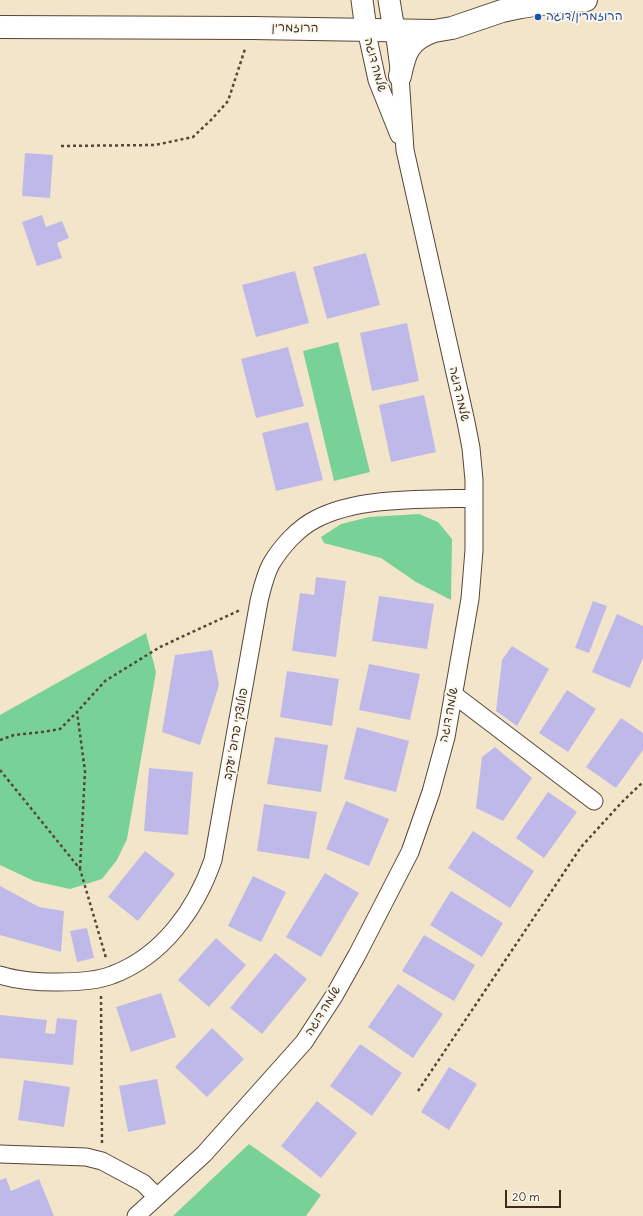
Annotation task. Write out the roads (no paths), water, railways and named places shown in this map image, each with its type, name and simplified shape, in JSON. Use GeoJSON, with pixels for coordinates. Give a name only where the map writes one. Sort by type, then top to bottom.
{"type":"FeatureCollection","features":[{"type":"Feature","properties":{"kind":"main road","name":"הרוזמרין"},"geometry":{"type":"LineString","coordinates":[[0,27],[366,29],[434,31],[452,28],[502,11],[521,7],[561,1],[586,0]]}},
{"type":"Feature","properties":{"kind":"main road"},"geometry":{"type":"LineString","coordinates":[[400,76],[403,58],[409,48],[425,34],[434,31]]}},
{"type":"Feature","properties":{"kind":"street","name":"שלמה דוגה"},"geometry":{"type":"LineString","coordinates":[[362,0],[366,29],[377,80],[405,150]]}},
{"type":"Feature","properties":{"kind":"street"},"geometry":{"type":"LineString","coordinates":[[389,0],[394,30]]}},
{"type":"Feature","properties":{"kind":"street","name":"שלמה דוגה"},"geometry":{"type":"LineString","coordinates":[[136,1216],[204,1154],[304,1042],[334,996],[357,955],[410,852],[431,792],[446,737],[470,599],[474,550],[474,480],[468,435],[405,150],[400,76],[394,30]]}},
{"type":"Feature","properties":{"kind":"street","name":"פולוצקי פרופ' יעקב"},"geometry":{"type":"LineString","coordinates":[[0,975],[9,978],[37,982],[67,982],[106,977],[129,967],[152,952],[170,935],[184,918],[206,879],[213,860],[259,601],[265,579],[272,564],[286,544],[300,530],[315,519],[360,505],[388,501],[474,498]]}},
{"type":"Feature","properties":{"kind":"street"},"geometry":{"type":"LineString","coordinates":[[453,694],[594,801]]}},
{"type":"Feature","properties":{"kind":"street"},"geometry":{"type":"LineString","coordinates":[[0,1154],[86,1157],[102,1161],[143,1182],[157,1197]]}},
{"type":"Feature","properties":{"kind":"place","name":"הרוזמרין/דוגה"},"geometry":{"type":"Point","coordinates":[538,17]}}]}
